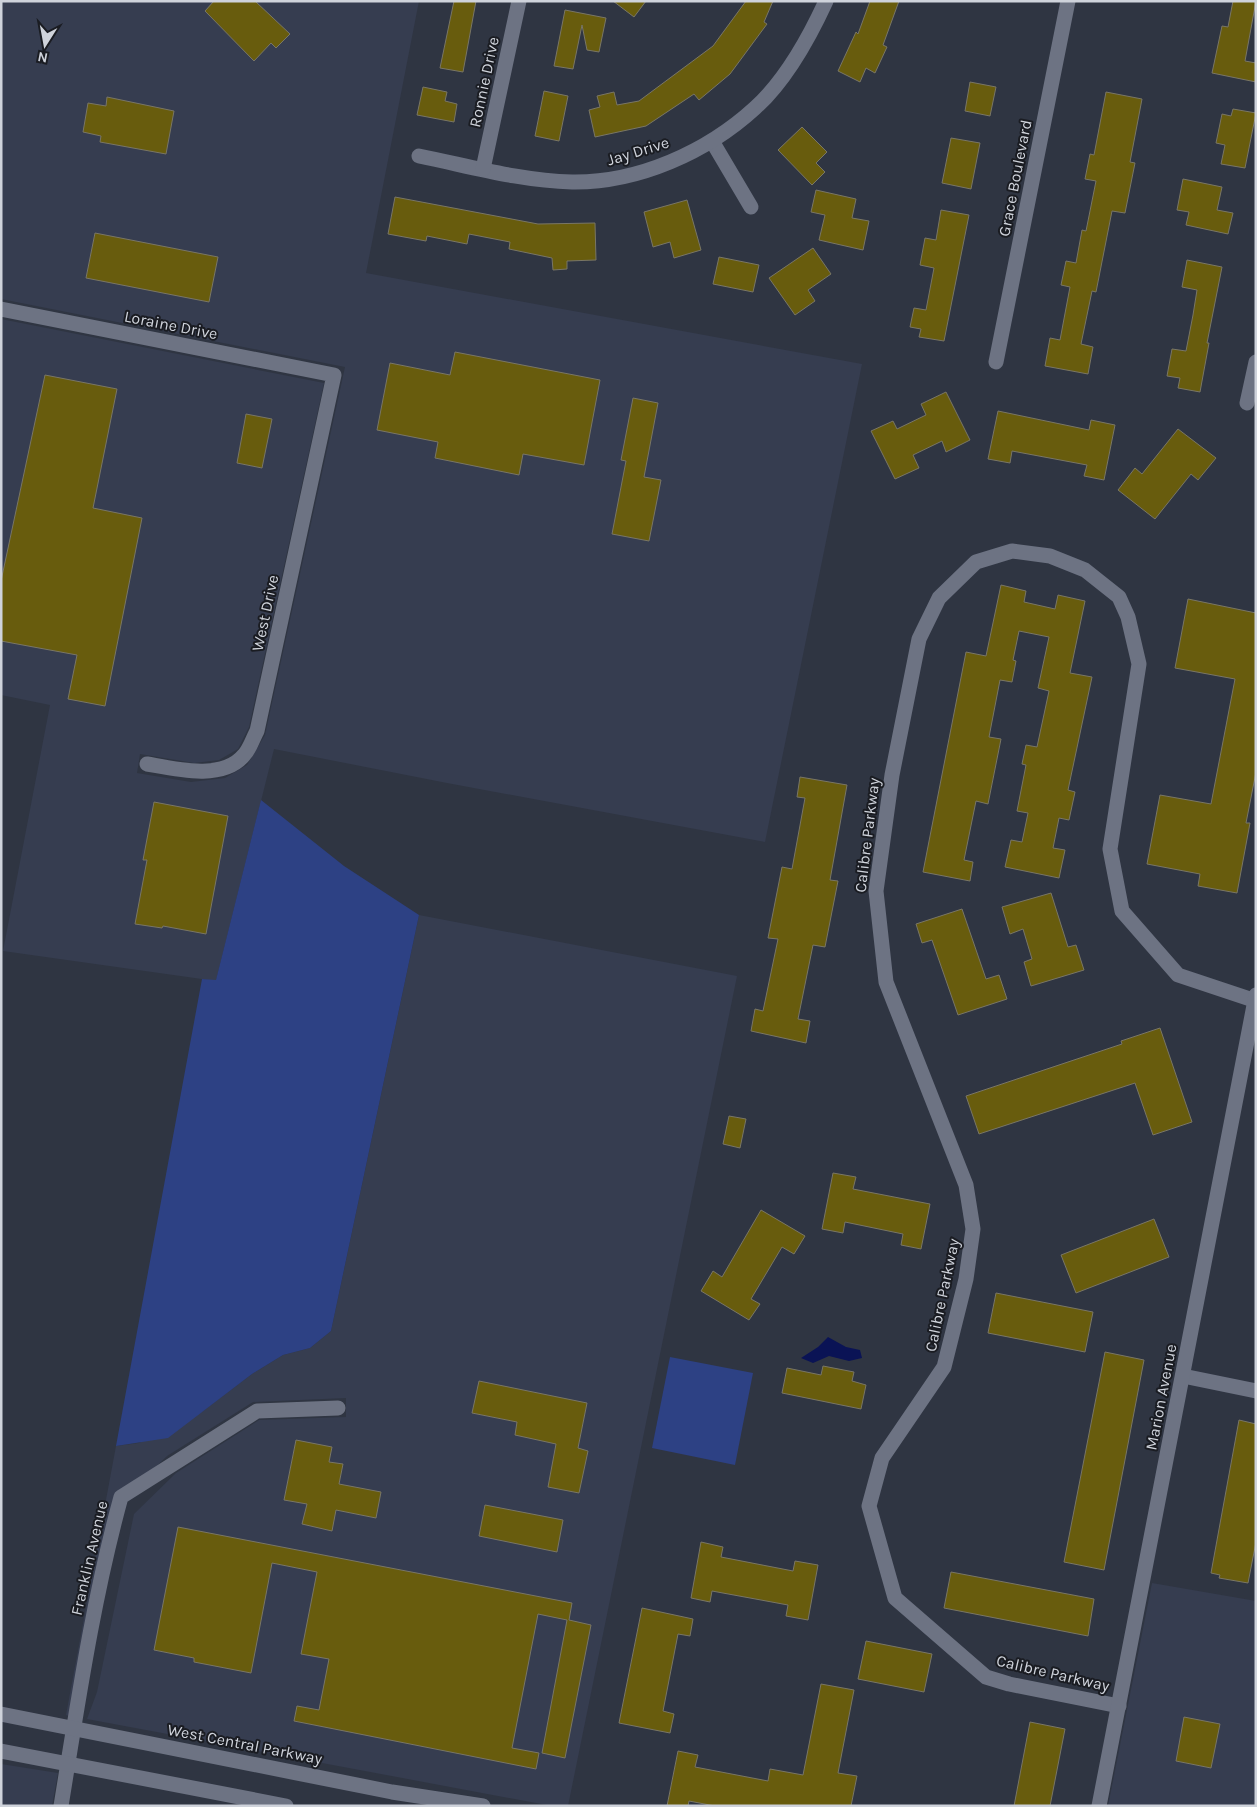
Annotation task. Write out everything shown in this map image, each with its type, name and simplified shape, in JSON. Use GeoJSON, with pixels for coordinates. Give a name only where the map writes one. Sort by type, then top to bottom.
{"type":"FeatureCollection","features":[{"type":"Feature","properties":{"kind":"street","name":"Ronnie Drive"},"geometry":{"type":"LineString","coordinates":[[483,169],[519,1]]}},
{"type":"Feature","properties":{"kind":"street","name":"Jay Drive"},"geometry":{"type":"LineString","coordinates":[[419,156],[527,178],[573,182],[614,178],[664,164],[712,141],[756,108],[780,79],[811,33],[826,1]]}},
{"type":"Feature","properties":{"kind":"street","name":"Grace Boulevard"},"geometry":{"type":"LineString","coordinates":[[996,362],[1068,1]]}},
{"type":"Feature","properties":{"kind":"street"},"geometry":{"type":"LineString","coordinates":[[712,141],[751,207]]}},
{"type":"Feature","properties":{"kind":"street","name":"Loraine Drive"},"geometry":{"type":"LineString","coordinates":[[1,309],[334,375]]}},
{"type":"Feature","properties":{"kind":"street"},"geometry":{"type":"LineString","coordinates":[[1247,404],[1256,362]]}},
{"type":"Feature","properties":{"kind":"street","name":"West Drive"},"geometry":{"type":"LineString","coordinates":[[147,764],[193,772],[221,770],[244,756],[257,731],[334,375]]}},
{"type":"Feature","properties":{"kind":"street","name":"Calibre Parkway"},"geometry":{"type":"LineString","coordinates":[[1119,1706],[1009,1684],[986,1677],[895,1598],[869,1506],[882,1458],[944,1367],[966,1279],[973,1229],[966,1185],[886,982],[876,892],[892,776],[919,639],[939,598],[976,562],[1012,551],[1050,556],[1085,570],[1119,597],[1128,617],[1139,664],[1110,848],[1122,911],[1178,975],[1255,999]]}},
{"type":"Feature","properties":{"kind":"street","name":"Marion Avenue"},"geometry":{"type":"LineString","coordinates":[[1099,1806],[1255,999]]}},
{"type":"Feature","properties":{"kind":"street"},"geometry":{"type":"LineString","coordinates":[[1183,1376],[1256,1391]]}},
{"type":"Feature","properties":{"kind":"street","name":"Franklin Avenue"},"geometry":{"type":"LineString","coordinates":[[61,1806],[82,1670],[105,1556],[121,1497],[257,1411],[338,1408]]}},
{"type":"Feature","properties":{"kind":"street","name":"West Central Parkway"},"geometry":{"type":"LineString","coordinates":[[1,1714],[392,1792],[483,1806]]}},
{"type":"Feature","properties":{"kind":"street"},"geometry":{"type":"LineString","coordinates":[[1,1751],[286,1806]]}},
{"type":"Feature","properties":{"kind":"shaded area"},"geometry":{"type":"Polygon","coordinates":[[[1,1],[419,1],[366,273],[862,364],[765,842],[274,749],[216,981],[3,951],[50,705],[1,695],[1,319],[324,383],[249,727],[238,749],[219,760],[194,763],[140,754],[137,773],[191,782],[225,778],[247,765],[265,735],[345,367],[1,299],[1,1]]]}},
{"type":"Feature","properties":{"kind":"shaded area"},"geometry":{"type":"Polygon","coordinates":[[[261,800],[344,866],[419,915],[331,1331],[310,1348],[283,1355],[252,1374],[168,1438],[116,1446],[202,979],[216,980],[261,800]]]}},
{"type":"Feature","properties":{"kind":"shaded area"},"geometry":{"type":"Polygon","coordinates":[[[419,915],[737,976],[568,1806],[552,1806],[87,1719],[97,1692],[134,1514],[176,1473],[259,1420],[346,1417],[346,1398],[253,1402],[167,1456],[120,1502],[69,1716],[66,1715],[116,1446],[139,1443],[203,1411],[252,1374],[283,1355],[310,1348],[331,1331],[419,915]]]}},
{"type":"Feature","properties":{"kind":"shaded area"},"geometry":{"type":"Polygon","coordinates":[[[828,1337],[846,1347],[860,1350],[862,1358],[849,1361],[829,1356],[813,1363],[801,1358],[818,1347],[828,1337]]]}},
{"type":"Feature","properties":{"kind":"shaded area"},"geometry":{"type":"Polygon","coordinates":[[[670,1357],[753,1373],[735,1465],[652,1448],[670,1357]]]}},
{"type":"Feature","properties":{"kind":"shaded area"},"geometry":{"type":"Polygon","coordinates":[[[1152,1583],[1256,1601],[1256,1806],[1108,1806],[1152,1583]]]}},
{"type":"Feature","properties":{"kind":"shaded area"},"geometry":{"type":"Polygon","coordinates":[[[1,1764],[58,1773],[52,1806],[1,1806],[1,1764]]]}},
{"type":"Feature","properties":{"kind":"building"},"geometry":{"type":"Polygon","coordinates":[[[214,1],[255,1],[290,34],[276,48],[271,43],[254,61],[205,11],[214,1]]]}},
{"type":"Feature","properties":{"kind":"building"},"geometry":{"type":"Polygon","coordinates":[[[454,1],[476,1],[463,72],[440,68],[454,1]]]}},
{"type":"Feature","properties":{"kind":"building"},"geometry":{"type":"Polygon","coordinates":[[[613,1],[646,1],[634,17],[613,1]]]}},
{"type":"Feature","properties":{"kind":"building"},"geometry":{"type":"Polygon","coordinates":[[[746,1],[773,1],[764,22],[767,24],[730,74],[699,100],[694,94],[646,126],[595,137],[589,110],[600,107],[597,96],[614,92],[617,105],[639,101],[713,46],[746,1]]]}},
{"type":"Feature","properties":{"kind":"building"},"geometry":{"type":"Polygon","coordinates":[[[870,1],[899,1],[883,45],[887,47],[875,73],[866,68],[860,82],[838,71],[856,32],[858,34],[870,1]]]}},
{"type":"Feature","properties":{"kind":"building"},"geometry":{"type":"Polygon","coordinates":[[[1233,1],[1256,1],[1245,61],[1256,63],[1256,82],[1212,73],[1222,26],[1228,27],[1233,1]]]}},
{"type":"Feature","properties":{"kind":"building"},"geometry":{"type":"Polygon","coordinates":[[[565,10],[606,18],[599,52],[587,50],[582,25],[573,69],[554,66],[565,10]]]}},
{"type":"Feature","properties":{"kind":"building"},"geometry":{"type":"Polygon","coordinates":[[[970,82],[996,87],[990,116],[965,111],[970,82]]]}},
{"type":"Feature","properties":{"kind":"building"},"geometry":{"type":"Polygon","coordinates":[[[423,87],[447,92],[445,101],[457,104],[454,122],[417,115],[423,87]]]}},
{"type":"Feature","properties":{"kind":"building"},"geometry":{"type":"Polygon","coordinates":[[[544,91],[568,96],[559,141],[535,136],[544,91]]]}},
{"type":"Feature","properties":{"kind":"building"},"geometry":{"type":"Polygon","coordinates":[[[1106,92],[1142,99],[1130,162],[1135,163],[1125,213],[1112,211],[1096,292],[1092,291],[1081,344],[1093,347],[1088,374],[1045,366],[1050,338],[1060,340],[1070,287],[1061,285],[1066,261],[1076,263],[1082,230],[1086,231],[1096,181],[1085,179],[1090,154],[1094,155],[1106,92]]]}},
{"type":"Feature","properties":{"kind":"building"},"geometry":{"type":"Polygon","coordinates":[[[107,97],[174,111],[166,154],[100,142],[101,136],[83,132],[88,103],[106,106],[107,97]]]}},
{"type":"Feature","properties":{"kind":"building"},"geometry":{"type":"Polygon","coordinates":[[[1233,109],[1256,113],[1245,168],[1221,164],[1225,145],[1216,143],[1222,114],[1231,116],[1233,109]]]}},
{"type":"Feature","properties":{"kind":"building"},"geometry":{"type":"Polygon","coordinates":[[[802,127],[827,152],[816,163],[825,172],[812,185],[778,150],[802,127]]]}},
{"type":"Feature","properties":{"kind":"building"},"geometry":{"type":"Polygon","coordinates":[[[951,138],[980,143],[971,189],[942,183],[951,138]]]}},
{"type":"Feature","properties":{"kind":"building"},"geometry":{"type":"Polygon","coordinates":[[[1183,179],[1222,187],[1217,210],[1233,213],[1228,234],[1186,225],[1189,212],[1177,210],[1183,179]]]}},
{"type":"Feature","properties":{"kind":"building"},"geometry":{"type":"Polygon","coordinates":[[[816,190],[856,199],[852,218],[869,221],[863,250],[819,240],[825,215],[811,212],[816,190]]]}},
{"type":"Feature","properties":{"kind":"building"},"geometry":{"type":"Polygon","coordinates":[[[395,197],[538,224],[595,223],[596,260],[567,261],[567,269],[553,270],[552,258],[509,249],[510,242],[469,234],[467,244],[427,236],[426,241],[388,234],[395,197]]]}},
{"type":"Feature","properties":{"kind":"building"},"geometry":{"type":"Polygon","coordinates":[[[687,200],[701,250],[674,258],[670,242],[653,247],[644,212],[687,200]]]}},
{"type":"Feature","properties":{"kind":"building"},"geometry":{"type":"Polygon","coordinates":[[[941,210],[969,215],[944,341],[919,337],[921,329],[910,327],[914,308],[926,310],[934,268],[920,265],[925,238],[936,240],[941,210]]]}},
{"type":"Feature","properties":{"kind":"building"},"geometry":{"type":"Polygon","coordinates":[[[95,233],[218,257],[209,302],[86,278],[95,233]]]}},
{"type":"Feature","properties":{"kind":"building"},"geometry":{"type":"Polygon","coordinates":[[[813,248],[831,274],[808,290],[815,301],[795,315],[769,278],[813,248]]]}},
{"type":"Feature","properties":{"kind":"building"},"geometry":{"type":"Polygon","coordinates":[[[719,257],[759,265],[753,292],[713,284],[719,257]]]}},
{"type":"Feature","properties":{"kind":"building"},"geometry":{"type":"Polygon","coordinates":[[[1187,260],[1222,267],[1207,343],[1209,343],[1200,392],[1178,388],[1180,378],[1167,376],[1172,349],[1186,351],[1193,315],[1197,290],[1182,287],[1187,260]]]}},
{"type":"Feature","properties":{"kind":"building"},"geometry":{"type":"Polygon","coordinates":[[[455,352],[600,380],[584,465],[523,454],[519,475],[435,458],[438,442],[377,430],[390,363],[450,375],[455,352]]]}},
{"type":"Feature","properties":{"kind":"building"},"geometry":{"type":"Polygon","coordinates":[[[45,375],[117,389],[93,508],[142,518],[105,706],[68,699],[77,655],[1,641],[1,581],[45,375]]]}},
{"type":"Feature","properties":{"kind":"building"},"geometry":{"type":"Polygon","coordinates":[[[946,392],[970,440],[946,452],[942,441],[913,455],[919,468],[895,479],[871,431],[893,421],[897,429],[926,415],[921,404],[946,392]]]}},
{"type":"Feature","properties":{"kind":"building"},"geometry":{"type":"Polygon","coordinates":[[[633,398],[658,403],[644,477],[661,480],[649,541],[612,534],[626,461],[621,460],[633,398]]]}},
{"type":"Feature","properties":{"kind":"building"},"geometry":{"type":"Polygon","coordinates":[[[998,411],[1089,430],[1091,420],[1115,425],[1104,480],[1084,476],[1087,465],[1012,451],[1010,463],[988,459],[998,411]]]}},
{"type":"Feature","properties":{"kind":"building"},"geometry":{"type":"Polygon","coordinates":[[[246,414],[272,419],[262,468],[237,463],[246,414]]]}},
{"type":"Feature","properties":{"kind":"building"},"geometry":{"type":"Polygon","coordinates":[[[1178,429],[1216,458],[1198,480],[1191,474],[1155,519],[1118,490],[1135,468],[1142,474],[1178,429]]]}},
{"type":"Feature","properties":{"kind":"building"},"geometry":{"type":"Polygon","coordinates":[[[1001,585],[1026,591],[1024,602],[1055,609],[1058,595],[1085,601],[1070,673],[1092,677],[1068,790],[1075,792],[1069,820],[1059,818],[1053,848],[1065,850],[1059,878],[1005,867],[1011,840],[1022,842],[1028,813],[1017,811],[1026,765],[1022,764],[1026,745],[1037,747],[1049,691],[1038,688],[1049,637],[1019,631],[1013,660],[1016,661],[1012,682],[1000,680],[989,737],[1001,739],[988,804],[976,801],[964,860],[973,862],[970,881],[923,872],[966,652],[986,656],[1001,585]]]}},
{"type":"Feature","properties":{"kind":"building"},"geometry":{"type":"Polygon","coordinates":[[[1188,599],[1256,613],[1256,772],[1246,823],[1250,823],[1237,893],[1198,886],[1200,874],[1147,864],[1160,795],[1211,804],[1235,679],[1175,668],[1188,599]]]}},
{"type":"Feature","properties":{"kind":"building"},"geometry":{"type":"Polygon","coordinates":[[[800,777],[847,785],[830,880],[838,881],[825,947],[813,945],[798,1019],[810,1021],[806,1043],[751,1031],[755,1009],[763,1011],[778,939],[768,938],[782,867],[792,869],[805,798],[797,797],[800,777]]]}},
{"type":"Feature","properties":{"kind":"building"},"geometry":{"type":"Polygon","coordinates":[[[154,802],[228,816],[206,934],[163,926],[162,928],[135,924],[147,860],[143,860],[154,802]]]}},
{"type":"Feature","properties":{"kind":"building"},"geometry":{"type":"Polygon","coordinates":[[[1051,893],[1068,947],[1076,945],[1084,970],[1031,986],[1024,962],[1032,959],[1023,929],[1010,934],[1002,907],[1051,893]]]}},
{"type":"Feature","properties":{"kind":"building"},"geometry":{"type":"Polygon","coordinates":[[[962,909],[986,979],[999,975],[1007,999],[958,1015],[932,940],[922,943],[916,924],[962,909]]]}},
{"type":"Feature","properties":{"kind":"building"},"geometry":{"type":"Polygon","coordinates":[[[1160,1028],[1192,1122],[1153,1135],[1135,1083],[979,1134],[966,1096],[1122,1044],[1121,1041],[1160,1028]]]}},
{"type":"Feature","properties":{"kind":"building"},"geometry":{"type":"Polygon","coordinates":[[[729,1116],[746,1119],[740,1148],[723,1144],[729,1116]]]}},
{"type":"Feature","properties":{"kind":"building"},"geometry":{"type":"Polygon","coordinates":[[[833,1173],[856,1177],[853,1189],[930,1204],[921,1249],[901,1245],[903,1234],[845,1222],[843,1233],[822,1229],[833,1173]]]}},
{"type":"Feature","properties":{"kind":"building"},"geometry":{"type":"Polygon","coordinates":[[[761,1210],[805,1236],[794,1254],[782,1247],[751,1299],[760,1304],[749,1320],[701,1291],[713,1271],[722,1277],[761,1210]]]}},
{"type":"Feature","properties":{"kind":"building"},"geometry":{"type":"Polygon","coordinates":[[[1154,1219],[1169,1257],[1076,1293],[1061,1255],[1154,1219]]]}},
{"type":"Feature","properties":{"kind":"building"},"geometry":{"type":"Polygon","coordinates":[[[996,1293],[1093,1312],[1085,1352],[988,1333],[996,1293]]]}},
{"type":"Feature","properties":{"kind":"building"},"geometry":{"type":"Polygon","coordinates":[[[1105,1352],[1144,1360],[1104,1570],[1064,1562],[1105,1352]]]}},
{"type":"Feature","properties":{"kind":"building"},"geometry":{"type":"Polygon","coordinates":[[[823,1366],[854,1372],[852,1381],[866,1385],[861,1409],[782,1393],[787,1368],[821,1375],[823,1366]]]}},
{"type":"Feature","properties":{"kind":"building"},"geometry":{"type":"Polygon","coordinates":[[[479,1381],[587,1403],[578,1448],[588,1451],[579,1493],[548,1487],[556,1444],[515,1435],[517,1422],[472,1413],[479,1381]]]}},
{"type":"Feature","properties":{"kind":"building"},"geometry":{"type":"Polygon","coordinates":[[[1239,1420],[1256,1424],[1256,1542],[1248,1583],[1219,1578],[1220,1575],[1211,1573],[1239,1420]]]}},
{"type":"Feature","properties":{"kind":"building"},"geometry":{"type":"Polygon","coordinates":[[[296,1440],[332,1447],[329,1462],[343,1464],[339,1484],[381,1492],[376,1518],[336,1510],[332,1531],[302,1524],[307,1504],[284,1500],[296,1440]]]}},
{"type":"Feature","properties":{"kind":"building"},"geometry":{"type":"Polygon","coordinates":[[[485,1505],[563,1520],[557,1552],[479,1536],[485,1505]]]}},
{"type":"Feature","properties":{"kind":"building"},"geometry":{"type":"Polygon","coordinates":[[[178,1527],[572,1603],[569,1620],[591,1625],[565,1758],[542,1753],[567,1620],[538,1614],[512,1748],[539,1753],[536,1769],[294,1721],[297,1706],[319,1710],[329,1659],[301,1654],[317,1572],[272,1563],[251,1673],[194,1662],[194,1658],[154,1650],[178,1527]]]}},
{"type":"Feature","properties":{"kind":"building"},"geometry":{"type":"Polygon","coordinates":[[[701,1542],[723,1547],[721,1557],[793,1571],[795,1561],[818,1565],[808,1620],[786,1616],[788,1605],[712,1591],[710,1602],[691,1598],[701,1542]]]}},
{"type":"Feature","properties":{"kind":"building"},"geometry":{"type":"Polygon","coordinates":[[[951,1572],[1094,1599],[1088,1636],[944,1608],[951,1572]]]}},
{"type":"Feature","properties":{"kind":"building"},"geometry":{"type":"Polygon","coordinates":[[[642,1608],[693,1619],[690,1636],[678,1634],[663,1711],[674,1714],[670,1733],[619,1723],[642,1608]]]}},
{"type":"Feature","properties":{"kind":"building"},"geometry":{"type":"Polygon","coordinates":[[[866,1641],[932,1654],[924,1692],[858,1679],[866,1641]]]}},
{"type":"Feature","properties":{"kind":"building"},"geometry":{"type":"Polygon","coordinates":[[[821,1684],[854,1690],[838,1773],[857,1776],[851,1806],[715,1806],[689,1801],[688,1806],[667,1806],[678,1751],[698,1755],[695,1767],[768,1781],[770,1769],[803,1775],[821,1684]]]}},
{"type":"Feature","properties":{"kind":"building"},"geometry":{"type":"Polygon","coordinates":[[[1184,1717],[1220,1724],[1211,1768],[1176,1761],[1184,1717]]]}},
{"type":"Feature","properties":{"kind":"building"},"geometry":{"type":"Polygon","coordinates":[[[1030,1722],[1065,1729],[1050,1806],[1014,1806],[1030,1722]]]}}]}
